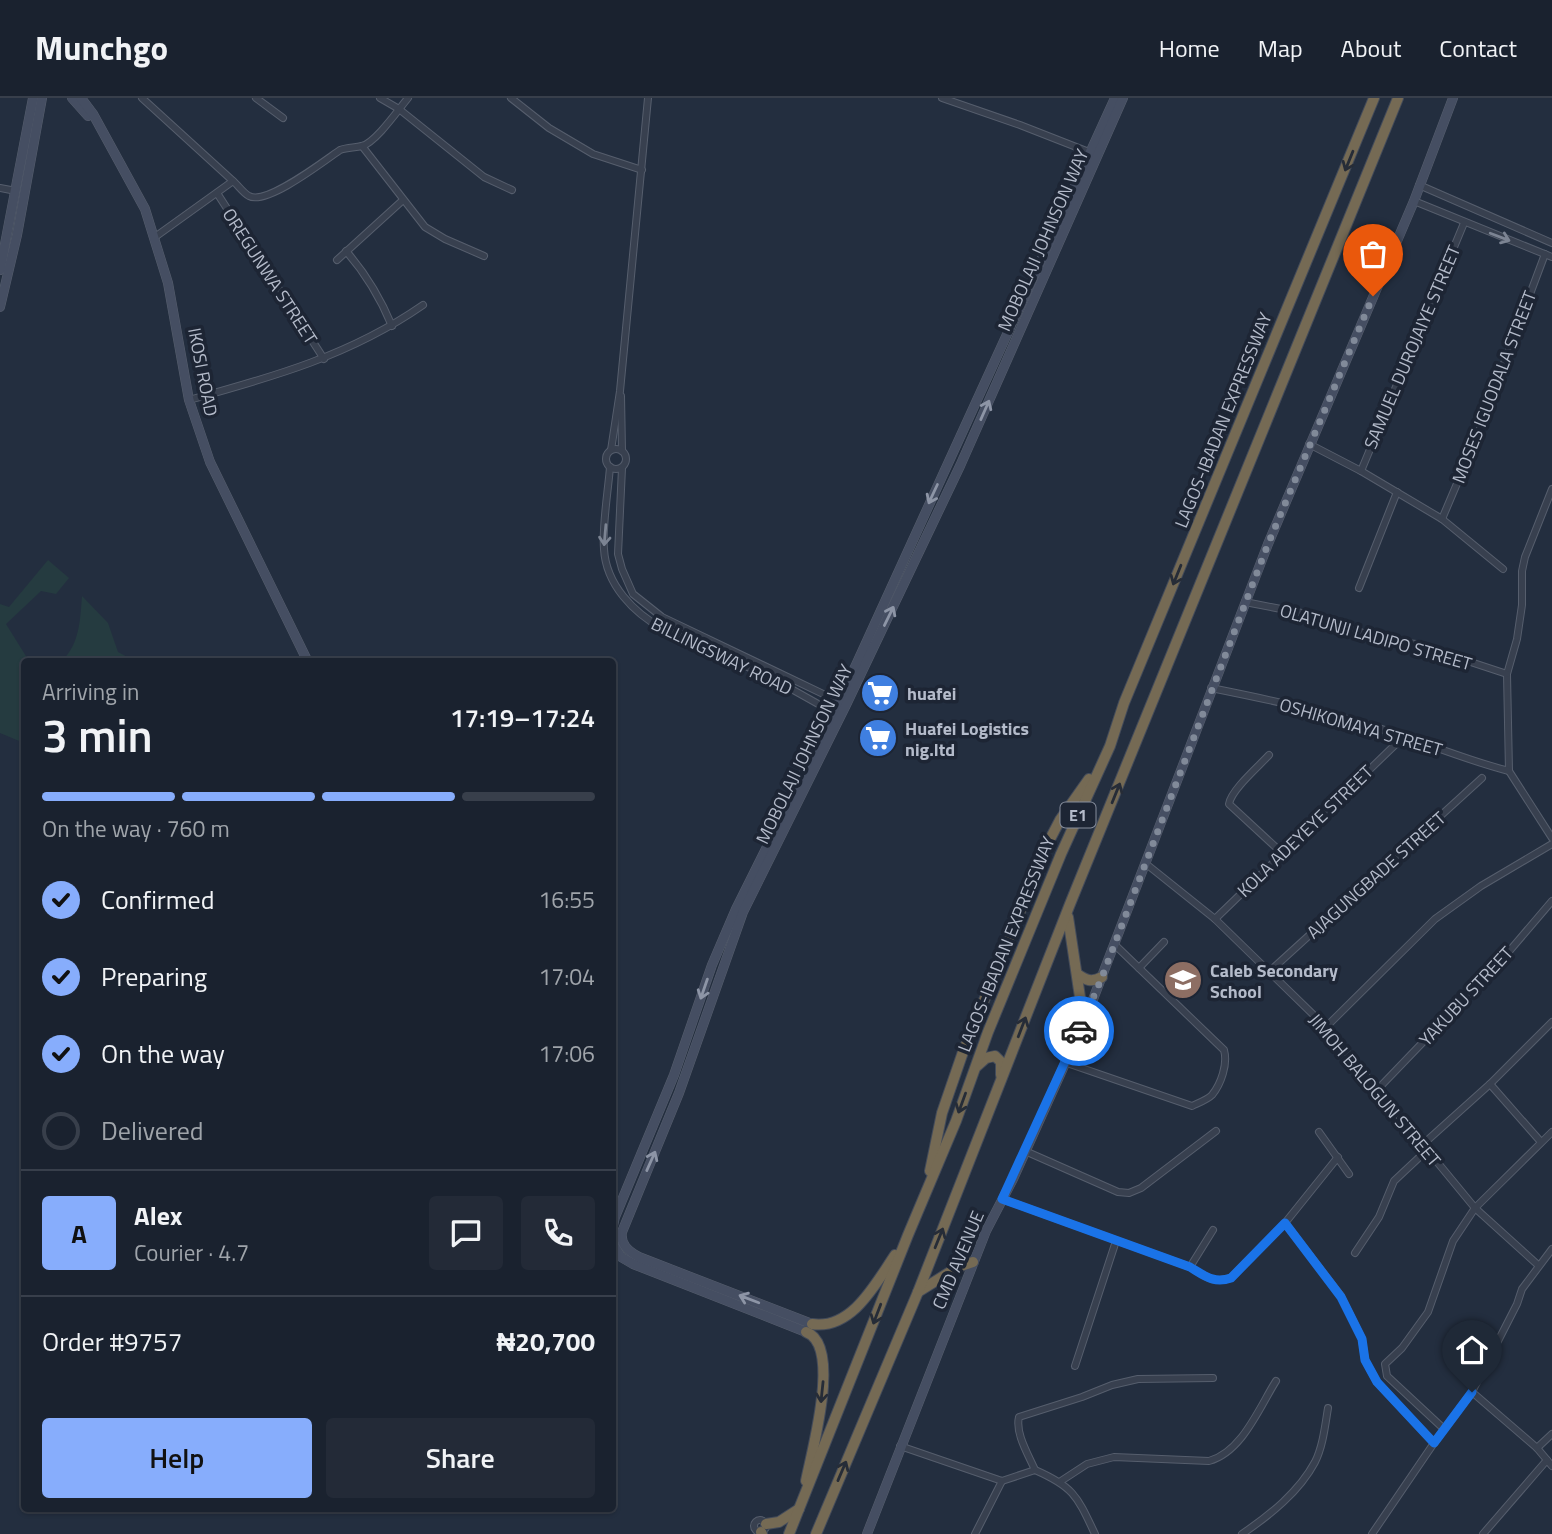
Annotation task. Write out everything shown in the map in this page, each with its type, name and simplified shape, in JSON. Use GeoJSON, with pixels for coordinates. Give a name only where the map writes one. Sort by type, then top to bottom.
{"type":"FeatureCollection","features":[{"type":"Feature","properties":{"kind":"highway","name":"LAGOS-IBADAN EXPRESSWAY"},"geometry":{"type":"LineString","coordinates":[[789,1534],[1060,854],[1102,762],[1374,98]]}},
{"type":"Feature","properties":{"kind":"highway","name":"E1"},"geometry":{"type":"LineString","coordinates":[[816,1534],[918,1292],[1070,904],[1398,98]]}},
{"type":"Feature","properties":{"kind":"highway"},"geometry":{"type":"LineString","coordinates":[[1102,762],[1125,771]]}},
{"type":"Feature","properties":{"kind":"highway"},"geometry":{"type":"LineString","coordinates":[[929,1183],[942,1113],[963,1052],[1048,843],[1079,793],[1097,773]]}},
{"type":"Feature","properties":{"kind":"highway"},"geometry":{"type":"LineString","coordinates":[[1070,904],[1068,930],[1080,997],[1087,1015]]}},
{"type":"Feature","properties":{"kind":"highway"},"geometry":{"type":"LineString","coordinates":[[1077,974],[1086,980],[1096,981],[1102,977]]}},
{"type":"Feature","properties":{"kind":"highway"},"geometry":{"type":"LineString","coordinates":[[976,1067],[990,1057],[998,1058],[1003,1068],[998,1088]]}},
{"type":"Feature","properties":{"kind":"highway"},"geometry":{"type":"LineString","coordinates":[[759,1531],[779,1522],[801,1507],[819,1415],[824,1364],[817,1339],[809,1328],[831,1324],[857,1306],[871,1291],[908,1235]]}},
{"type":"Feature","properties":{"kind":"highway"},"geometry":{"type":"LineString","coordinates":[[918,1292],[958,1267],[973,1262]]}},
{"type":"Feature","properties":{"kind":"street"},"geometry":{"type":"LineString","coordinates":[[0,270],[33,98]]}},
{"type":"Feature","properties":{"kind":"street"},"geometry":{"type":"LineString","coordinates":[[0,307],[17,235],[43,98]]}},
{"type":"Feature","properties":{"kind":"street","name":"IKOSI ROAD"},"geometry":{"type":"LineString","coordinates":[[72,98],[97,124]]}},
{"type":"Feature","properties":{"kind":"street","name":"IKOSI ROAD"},"geometry":{"type":"LineString","coordinates":[[81,98],[145,209],[169,284],[189,400],[210,462],[306,658]]}},
{"type":"Feature","properties":{"kind":"street"},"geometry":{"type":"LineString","coordinates":[[142,98],[250,197],[260,198],[274,193],[340,150],[349,146],[362,146],[373,139],[408,98]]}},
{"type":"Feature","properties":{"kind":"street"},"geometry":{"type":"LineString","coordinates":[[256,98],[284,118]]}},
{"type":"Feature","properties":{"kind":"street"},"geometry":{"type":"LineString","coordinates":[[380,98],[399,109],[484,177],[512,190]]}},
{"type":"Feature","properties":{"kind":"street"},"geometry":{"type":"LineString","coordinates":[[511,98],[549,128],[593,154],[642,170]]}},
{"type":"Feature","properties":{"kind":"street"},"geometry":{"type":"LineString","coordinates":[[620,391],[623,410],[622,451],[626,460],[622,468],[616,469],[610,467],[606,458],[611,450],[620,391],[648,98]]}},
{"type":"Feature","properties":{"kind":"street"},"geometry":{"type":"LineString","coordinates":[[942,98],[1089,152]]}},
{"type":"Feature","properties":{"kind":"street","name":"MOBOLAJI JOHNSON WAY"},"geometry":{"type":"LineString","coordinates":[[616,1233],[629,1212],[683,1084],[743,912],[837,715],[1115,98]]}},
{"type":"Feature","properties":{"kind":"street","name":"MOBOLAJI JOHNSON WAY"},"geometry":{"type":"LineString","coordinates":[[842,704],[960,466],[1123,98]]}},
{"type":"Feature","properties":{"kind":"street","name":"CMD AVENUE"},"geometry":{"type":"LineString","coordinates":[[866,1534],[973,1262],[1087,1015],[1245,602],[1309,443],[1414,201],[1453,98]]}},
{"type":"Feature","properties":{"kind":"street"},"geometry":{"type":"LineString","coordinates":[[362,146],[425,227],[484,256]]}},
{"type":"Feature","properties":{"kind":"street"},"geometry":{"type":"LineString","coordinates":[[155,237],[233,181]]}},
{"type":"Feature","properties":{"kind":"street"},"geometry":{"type":"LineString","coordinates":[[1419,185],[1552,243]]}},
{"type":"Feature","properties":{"kind":"street"},"geometry":{"type":"LineString","coordinates":[[0,188],[16,191]]}},
{"type":"Feature","properties":{"kind":"street","name":"OREGUNWA STREET"},"geometry":{"type":"LineString","coordinates":[[217,193],[324,359]]}},
{"type":"Feature","properties":{"kind":"street"},"geometry":{"type":"LineString","coordinates":[[337,260],[403,200]]}},
{"type":"Feature","properties":{"kind":"street"},"geometry":{"type":"LineString","coordinates":[[1414,201],[1548,255]]}},
{"type":"Feature","properties":{"kind":"street","name":"SAMUEL DUROJAIYE STREET"},"geometry":{"type":"LineString","coordinates":[[1361,471],[1464,223]]}},
{"type":"Feature","properties":{"kind":"street"},"geometry":{"type":"LineString","coordinates":[[346,251],[378,292],[392,326]]}},
{"type":"Feature","properties":{"kind":"street","name":"MOSES IGUODALA STREET"},"geometry":{"type":"LineString","coordinates":[[1442,519],[1548,255]]}},
{"type":"Feature","properties":{"kind":"street"},"geometry":{"type":"LineString","coordinates":[[189,400],[267,379],[324,359],[392,326],[423,305]]}},
{"type":"Feature","properties":{"kind":"street"},"geometry":{"type":"LineString","coordinates":[[1309,443],[1442,519],[1503,569]]}},
{"type":"Feature","properties":{"kind":"street"},"geometry":{"type":"LineString","coordinates":[[611,450],[622,451]]}},
{"type":"Feature","properties":{"kind":"street","name":"BILLINGSWAY ROAD"},"geometry":{"type":"LineString","coordinates":[[610,467],[604,550],[608,568],[624,599],[647,620],[663,629],[770,677],[837,715]]}},
{"type":"Feature","properties":{"kind":"street","name":"BILLINGSWAY ROAD"},"geometry":{"type":"LineString","coordinates":[[622,468],[618,554],[633,594],[662,617],[842,704]]}},
{"type":"Feature","properties":{"kind":"street"},"geometry":{"type":"LineString","coordinates":[[1552,489],[1525,557],[1519,628],[1507,674],[1509,771],[1552,838]]}},
{"type":"Feature","properties":{"kind":"street"},"geometry":{"type":"LineString","coordinates":[[1359,588],[1397,492]]}},
{"type":"Feature","properties":{"kind":"street","name":"OLATUNJI LADIPO STREET"},"geometry":{"type":"LineString","coordinates":[[1245,602],[1317,616],[1382,640],[1416,644],[1507,674]]}},
{"type":"Feature","properties":{"kind":"street","name":"OSHIKOMAYA STREET"},"geometry":{"type":"LineString","coordinates":[[1212,688],[1320,712],[1509,771]]}},
{"type":"Feature","properties":{"kind":"street","name":"MOBOLAJI JOHNSON WAY"},"geometry":{"type":"LineString","coordinates":[[616,1214],[674,1074],[712,965],[736,909],[837,715]]}},
{"type":"Feature","properties":{"kind":"street","name":"KOLA ADEYEYE STREET"},"geometry":{"type":"LineString","coordinates":[[1214,919],[1396,743]]}},
{"type":"Feature","properties":{"kind":"street"},"geometry":{"type":"LineString","coordinates":[[1269,755],[1236,790],[1229,804],[1282,853]]}},
{"type":"Feature","properties":{"kind":"street","name":"AJAGUNGBADE STREET"},"geometry":{"type":"LineString","coordinates":[[1270,971],[1482,778]]}},
{"type":"Feature","properties":{"kind":"street"},"geometry":{"type":"LineString","coordinates":[[1326,1027],[1435,919],[1480,886],[1552,844]]}},
{"type":"Feature","properties":{"kind":"street","name":"JIMOH BALOGUN STREET"},"geometry":{"type":"LineString","coordinates":[[1145,863],[1214,919],[1326,1027],[1475,1208],[1538,1265]]}},
{"type":"Feature","properties":{"kind":"street","name":"YAKUBU STREET"},"geometry":{"type":"LineString","coordinates":[[1377,1090],[1500,962],[1552,901]]}},
{"type":"Feature","properties":{"kind":"street"},"geometry":{"type":"LineString","coordinates":[[1139,968],[1164,942]]}},
{"type":"Feature","properties":{"kind":"street"},"geometry":{"type":"LineString","coordinates":[[1065,1062],[1192,1106],[1212,1096],[1225,1065],[1224,1050],[1114,944]]}},
{"type":"Feature","properties":{"kind":"street"},"geometry":{"type":"LineString","coordinates":[[1355,1253],[1379,1217],[1394,1181],[1424,1148],[1552,1023]]}},
{"type":"Feature","properties":{"kind":"street"},"geometry":{"type":"LineString","coordinates":[[1490,1084],[1541,1142]]}},
{"type":"Feature","properties":{"kind":"street"},"geometry":{"type":"LineString","coordinates":[[1025,1151],[1118,1192],[1129,1194],[1149,1182],[1216,1130]]}},
{"type":"Feature","properties":{"kind":"street"},"geometry":{"type":"LineString","coordinates":[[1319,1132],[1349,1174]]}},
{"type":"Feature","properties":{"kind":"street"},"geometry":{"type":"LineString","coordinates":[[1444,1429],[1387,1376],[1385,1364],[1402,1348],[1429,1312],[1453,1241],[1475,1208],[1552,1132]]}},
{"type":"Feature","properties":{"kind":"street"},"geometry":{"type":"LineString","coordinates":[[1002,1199],[1190,1267],[1213,1281],[1220,1282],[1231,1278],[1285,1223],[1338,1157]]}},
{"type":"Feature","properties":{"kind":"street"},"geometry":{"type":"LineString","coordinates":[[1285,1223],[1347,1307],[1362,1339],[1365,1360],[1377,1382],[1434,1443]]}},
{"type":"Feature","properties":{"kind":"street"},"geometry":{"type":"LineString","coordinates":[[1190,1267],[1213,1230]]}},
{"type":"Feature","properties":{"kind":"street"},"geometry":{"type":"LineString","coordinates":[[616,1233],[623,1243],[620,1255]]}},
{"type":"Feature","properties":{"kind":"street"},"geometry":{"type":"LineString","coordinates":[[1075,1366],[1116,1241]]}},
{"type":"Feature","properties":{"kind":"street"},"geometry":{"type":"LineString","coordinates":[[1372,1534],[1472,1392],[1522,1289],[1538,1265],[1550,1254]]}},
{"type":"Feature","properties":{"kind":"street"},"geometry":{"type":"LineString","coordinates":[[620,1255],[633,1264],[809,1328]]}},
{"type":"Feature","properties":{"kind":"street"},"geometry":{"type":"LineString","coordinates":[[620,1255],[639,1257],[809,1328]]}},
{"type":"Feature","properties":{"kind":"street"},"geometry":{"type":"LineString","coordinates":[[1035,1470],[1019,1431],[1019,1416],[1138,1379],[1213,1378]]}},
{"type":"Feature","properties":{"kind":"street"},"geometry":{"type":"LineString","coordinates":[[1060,1481],[1087,1464],[1114,1457],[1209,1461],[1222,1457],[1230,1451],[1245,1430],[1276,1381]]}},
{"type":"Feature","properties":{"kind":"street"},"geometry":{"type":"LineString","coordinates":[[1472,1392],[1538,1448],[1550,1463],[1483,1534]]}},
{"type":"Feature","properties":{"kind":"street"},"geometry":{"type":"LineString","coordinates":[[1242,1534],[1283,1503],[1305,1477],[1316,1460],[1328,1409]]}},
{"type":"Feature","properties":{"kind":"street"},"geometry":{"type":"LineString","coordinates":[[1538,1448],[1552,1434]]}},
{"type":"Feature","properties":{"kind":"street"},"geometry":{"type":"LineString","coordinates":[[900,1446],[1002,1481],[1035,1470],[1060,1481],[1080,1501],[1095,1534]]}},
{"type":"Feature","properties":{"kind":"street"},"geometry":{"type":"LineString","coordinates":[[975,1534],[1002,1481]]}},
{"type":"Feature","properties":{"kind":"green space"},"geometry":{"type":"Polygon","coordinates":[[[48,560],[69,578],[56,594],[41,591],[6,624],[27,658],[21,658],[21,742],[0,733],[0,604],[9,607],[48,560]]]}},
{"type":"Feature","properties":{"kind":"green space"},"geometry":{"type":"Polygon","coordinates":[[[82,596],[108,623],[118,652],[129,658],[65,658],[76,639],[82,596]]]}},
{"type":"Feature","properties":{"kind":"way so far"},"geometry":{"type":"LineString","coordinates":[[1079,1031],[1268,544],[1373,296]]}},
{"type":"Feature","properties":{"kind":"place","name":"huafei"},"geometry":{"type":"Point","coordinates":[880,693]}},
{"type":"Feature","properties":{"kind":"place","name":"Huafei Logistics nig.ltd"},"geometry":{"type":"Point","coordinates":[878,738]}},
{"type":"Feature","properties":{"kind":"place","name":"Caleb Secondary School"},"geometry":{"type":"Point","coordinates":[1183,980]}},
{"type":"Feature","properties":{"kind":"route"},"geometry":{"type":"LineString","coordinates":[[1079,1031],[1002,1199],[1190,1267],[1213,1281],[1220,1282],[1231,1278],[1285,1223],[1341,1297],[1362,1339],[1365,1360],[1377,1382],[1434,1443],[1472,1392]]}}]}
